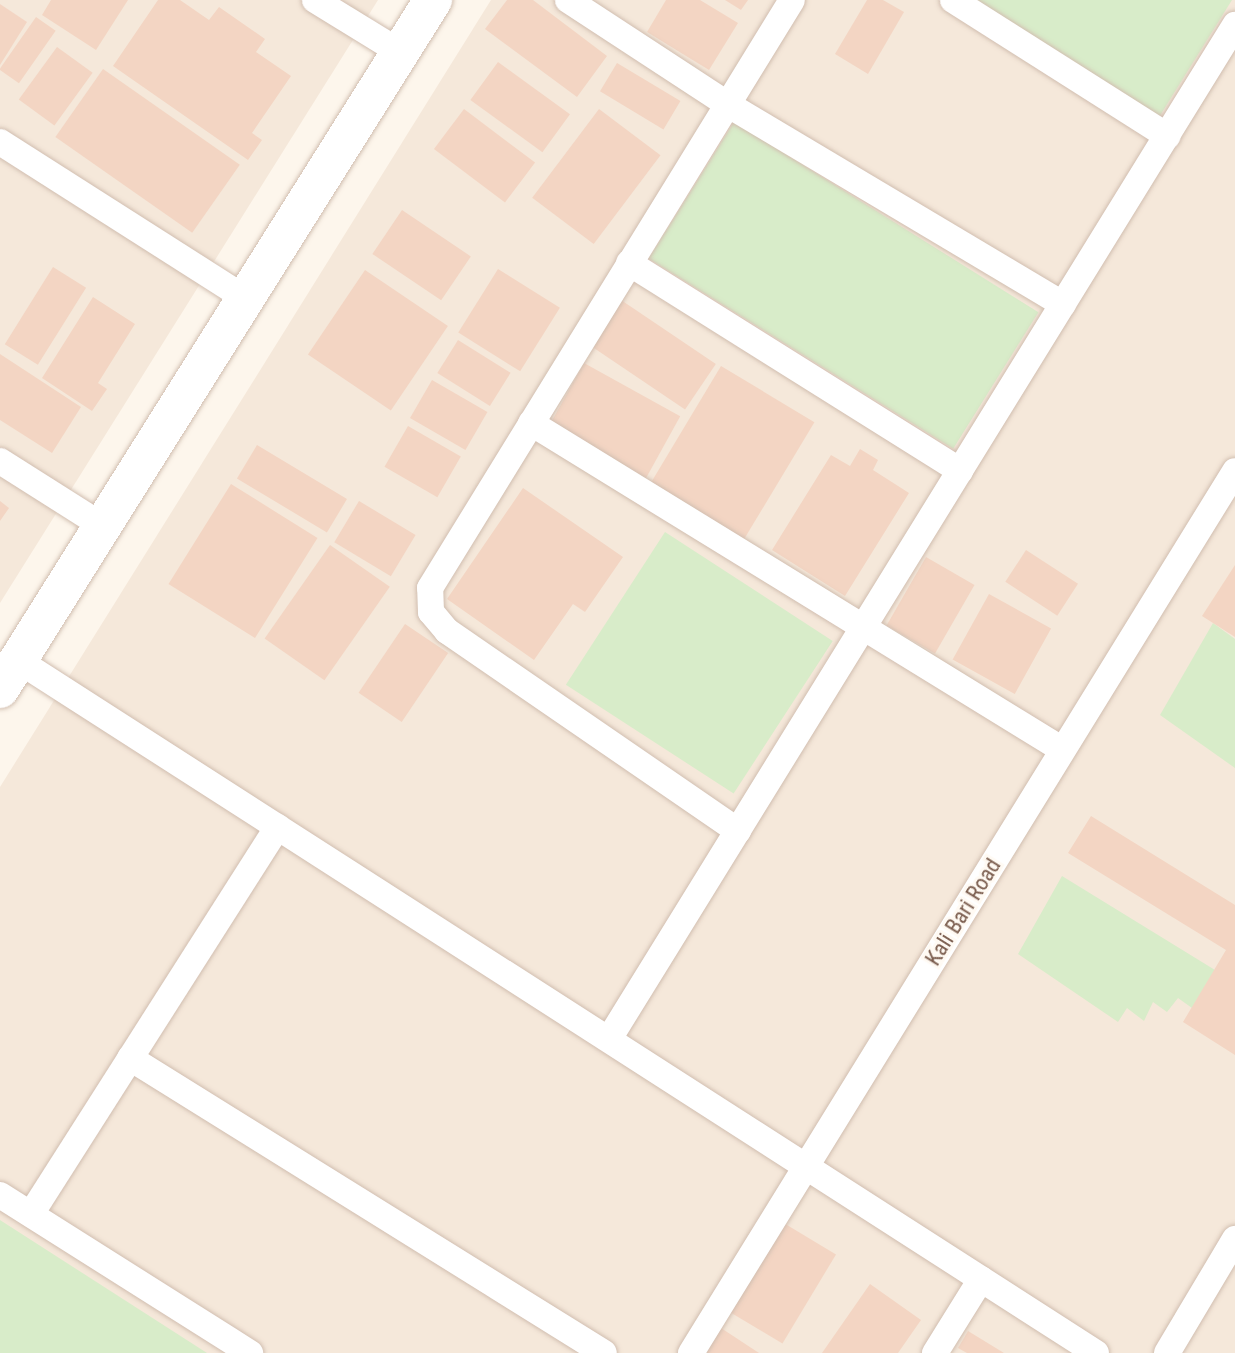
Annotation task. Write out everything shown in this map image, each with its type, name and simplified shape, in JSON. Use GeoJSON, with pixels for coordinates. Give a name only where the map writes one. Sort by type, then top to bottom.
{"type":"FeatureCollection","features":[{"type":"Feature","properties":{"kind":"street"},"geometry":{"type":"LineString","coordinates":[[315,0],[400,52]]}},
{"type":"Feature","properties":{"kind":"street"},"geometry":{"type":"LineString","coordinates":[[433,0],[10,675],[278,827],[1096,1353]]}},
{"type":"Feature","properties":{"kind":"street"},"geometry":{"type":"LineString","coordinates":[[568,0],[727,104],[1063,304]]}},
{"type":"Feature","properties":{"kind":"street"},"geometry":{"type":"LineString","coordinates":[[738,831],[447,631],[431,612],[430,588],[792,0]]}},
{"type":"Feature","properties":{"kind":"street"},"geometry":{"type":"LineString","coordinates":[[953,0],[1167,136]]}},
{"type":"Feature","properties":{"kind":"street"},"geometry":{"type":"LineString","coordinates":[[609,1039],[1235,25]]}},
{"type":"Feature","properties":{"kind":"street"},"geometry":{"type":"LineString","coordinates":[[0,142],[246,299]]}},
{"type":"Feature","properties":{"kind":"street"},"geometry":{"type":"LineString","coordinates":[[629,263],[960,471]]}},
{"type":"Feature","properties":{"kind":"street"},"geometry":{"type":"LineString","coordinates":[[531,423],[1063,750]]}},
{"type":"Feature","properties":{"kind":"street"},"geometry":{"type":"LineString","coordinates":[[0,461],[103,526]]}},
{"type":"Feature","properties":{"kind":"street","name":"Kali Bari Road"},"geometry":{"type":"LineString","coordinates":[[691,1353],[1234,476]]}},
{"type":"Feature","properties":{"kind":"street"},"geometry":{"type":"LineString","coordinates":[[31,1214],[278,827]]}},
{"type":"Feature","properties":{"kind":"street"},"geometry":{"type":"LineString","coordinates":[[130,1058],[604,1353]]}},
{"type":"Feature","properties":{"kind":"street"},"geometry":{"type":"LineString","coordinates":[[0,1195],[250,1353]]}},
{"type":"Feature","properties":{"kind":"street"},"geometry":{"type":"LineString","coordinates":[[1167,1353],[1235,1239]]}},
{"type":"Feature","properties":{"kind":"street"},"geometry":{"type":"LineString","coordinates":[[935,1353],[981,1279]]}},
{"type":"Feature","properties":{"kind":"shaded area"},"geometry":{"type":"Polygon","coordinates":[[[0,0],[378,0],[0,603],[0,0]]]}},
{"type":"Feature","properties":{"kind":"shaded area"},"geometry":{"type":"Polygon","coordinates":[[[491,0],[1235,0],[1235,1353],[0,1353],[0,787],[491,0]]]}},
{"type":"Feature","properties":{"kind":"green space"},"geometry":{"type":"Polygon","coordinates":[[[963,0],[1232,0],[1156,122],[963,0]]]}},
{"type":"Feature","properties":{"kind":"green space"},"geometry":{"type":"Polygon","coordinates":[[[734,122],[1038,312],[953,449],[649,259],[734,122]]]}},
{"type":"Feature","properties":{"kind":"green space"},"geometry":{"type":"Polygon","coordinates":[[[665,532],[833,641],[734,794],[566,685],[665,532]]]}},
{"type":"Feature","properties":{"kind":"green space"},"geometry":{"type":"Polygon","coordinates":[[[1213,623],[1235,639],[1235,768],[1160,715],[1213,623]]]}},
{"type":"Feature","properties":{"kind":"green space"},"geometry":{"type":"Polygon","coordinates":[[[1062,876],[1215,970],[1192,1008],[1178,998],[1167,1012],[1153,1002],[1144,1021],[1127,1008],[1118,1022],[1018,954],[1062,876]]]}},
{"type":"Feature","properties":{"kind":"green space"},"geometry":{"type":"Polygon","coordinates":[[[0,1220],[207,1353],[0,1353],[0,1220]]]}},
{"type":"Feature","properties":{"kind":"building"},"geometry":{"type":"Polygon","coordinates":[[[51,0],[128,0],[96,50],[42,15],[51,0]]]}},
{"type":"Feature","properties":{"kind":"building"},"geometry":{"type":"Polygon","coordinates":[[[158,0],[180,0],[209,20],[219,7],[265,39],[256,52],[291,76],[252,133],[262,140],[248,160],[113,66],[158,0]]]}},
{"type":"Feature","properties":{"kind":"building"},"geometry":{"type":"Polygon","coordinates":[[[507,0],[533,0],[607,56],[577,97],[485,29],[507,0]]]}},
{"type":"Feature","properties":{"kind":"building"},"geometry":{"type":"Polygon","coordinates":[[[666,0],[700,0],[738,23],[709,70],[647,32],[666,0]]]}},
{"type":"Feature","properties":{"kind":"building"},"geometry":{"type":"Polygon","coordinates":[[[725,0],[748,0],[741,10],[725,0]]]}},
{"type":"Feature","properties":{"kind":"building"},"geometry":{"type":"Polygon","coordinates":[[[867,0],[883,0],[904,12],[868,74],[835,54],[867,0]]]}},
{"type":"Feature","properties":{"kind":"building"},"geometry":{"type":"Polygon","coordinates":[[[0,4],[27,22],[0,65],[0,4]]]}},
{"type":"Feature","properties":{"kind":"building"},"geometry":{"type":"Polygon","coordinates":[[[36,17],[56,31],[19,83],[0,68],[36,17]]]}},
{"type":"Feature","properties":{"kind":"building"},"geometry":{"type":"Polygon","coordinates":[[[57,47],[93,73],[54,125],[19,100],[57,47]]]}},
{"type":"Feature","properties":{"kind":"building"},"geometry":{"type":"Polygon","coordinates":[[[498,62],[570,114],[542,152],[470,100],[498,62]]]}},
{"type":"Feature","properties":{"kind":"building"},"geometry":{"type":"Polygon","coordinates":[[[617,63],[680,101],[663,129],[600,91],[617,63]]]}},
{"type":"Feature","properties":{"kind":"building"},"geometry":{"type":"Polygon","coordinates":[[[103,69],[240,165],[192,233],[55,137],[103,69]]]}},
{"type":"Feature","properties":{"kind":"building"},"geometry":{"type":"Polygon","coordinates":[[[464,109],[535,163],[505,202],[434,149],[464,109]]]}},
{"type":"Feature","properties":{"kind":"building"},"geometry":{"type":"Polygon","coordinates":[[[599,109],[660,155],[594,244],[532,198],[599,109]]]}},
{"type":"Feature","properties":{"kind":"building"},"geometry":{"type":"Polygon","coordinates":[[[402,210],[471,256],[441,300],[372,254],[402,210]]]}},
{"type":"Feature","properties":{"kind":"building"},"geometry":{"type":"Polygon","coordinates":[[[53,267],[86,288],[38,365],[5,344],[53,267]]]}},
{"type":"Feature","properties":{"kind":"building"},"geometry":{"type":"Polygon","coordinates":[[[498,269],[560,308],[520,371],[458,333],[498,269]]]}},
{"type":"Feature","properties":{"kind":"building"},"geometry":{"type":"Polygon","coordinates":[[[365,270],[448,326],[391,410],[308,355],[365,270]]]}},
{"type":"Feature","properties":{"kind":"building"},"geometry":{"type":"Polygon","coordinates":[[[93,297],[135,324],[98,383],[107,389],[92,411],[42,378],[93,297]]]}},
{"type":"Feature","properties":{"kind":"building"},"geometry":{"type":"Polygon","coordinates":[[[618,298],[716,364],[685,410],[587,344],[618,298]]]}},
{"type":"Feature","properties":{"kind":"building"},"geometry":{"type":"Polygon","coordinates":[[[458,340],[511,373],[490,406],[437,373],[458,340]]]}},
{"type":"Feature","properties":{"kind":"building"},"geometry":{"type":"Polygon","coordinates":[[[0,354],[81,407],[52,453],[0,420],[0,354]]]}},
{"type":"Feature","properties":{"kind":"building"},"geometry":{"type":"Polygon","coordinates":[[[584,363],[680,416],[645,480],[549,427],[584,363]]]}},
{"type":"Feature","properties":{"kind":"building"},"geometry":{"type":"Polygon","coordinates":[[[721,366],[814,422],[744,540],[650,483],[721,366]]]}},
{"type":"Feature","properties":{"kind":"building"},"geometry":{"type":"Polygon","coordinates":[[[432,380],[487,412],[465,450],[410,418],[432,380]]]}},
{"type":"Feature","properties":{"kind":"building"},"geometry":{"type":"Polygon","coordinates":[[[408,426],[461,456],[437,497],[384,467],[408,426]]]}},
{"type":"Feature","properties":{"kind":"building"},"geometry":{"type":"Polygon","coordinates":[[[257,445],[347,499],[327,533],[237,478],[257,445]]]}},
{"type":"Feature","properties":{"kind":"building"},"geometry":{"type":"Polygon","coordinates":[[[860,449],[878,460],[873,470],[909,493],[845,596],[772,550],[831,455],[850,466],[860,449]]]}},
{"type":"Feature","properties":{"kind":"building"},"geometry":{"type":"Polygon","coordinates":[[[231,484],[318,538],[255,638],[168,584],[231,484]]]}},
{"type":"Feature","properties":{"kind":"building"},"geometry":{"type":"Polygon","coordinates":[[[523,488],[623,557],[585,612],[573,604],[534,660],[447,599],[523,488]]]}},
{"type":"Feature","properties":{"kind":"building"},"geometry":{"type":"Polygon","coordinates":[[[0,501],[9,508],[0,521],[0,501]]]}},
{"type":"Feature","properties":{"kind":"building"},"geometry":{"type":"Polygon","coordinates":[[[359,501],[416,535],[391,576],[334,542],[359,501]]]}},
{"type":"Feature","properties":{"kind":"building"},"geometry":{"type":"Polygon","coordinates":[[[330,545],[390,587],[324,680],[265,638],[330,545]]]}},
{"type":"Feature","properties":{"kind":"building"},"geometry":{"type":"Polygon","coordinates":[[[1026,550],[1078,584],[1057,616],[1005,582],[1026,550]]]}},
{"type":"Feature","properties":{"kind":"building"},"geometry":{"type":"Polygon","coordinates":[[[926,557],[974,585],[935,653],[886,625],[926,557]]]}},
{"type":"Feature","properties":{"kind":"building"},"geometry":{"type":"Polygon","coordinates":[[[1235,565],[1235,637],[1202,616],[1235,565]]]}},
{"type":"Feature","properties":{"kind":"building"},"geometry":{"type":"Polygon","coordinates":[[[989,594],[1051,628],[1015,694],[953,660],[989,594]]]}},
{"type":"Feature","properties":{"kind":"building"},"geometry":{"type":"Polygon","coordinates":[[[405,624],[448,653],[402,722],[359,693],[405,624]]]}},
{"type":"Feature","properties":{"kind":"building"},"geometry":{"type":"Polygon","coordinates":[[[1091,816],[1235,905],[1235,1055],[1183,1022],[1226,950],[1068,853],[1091,816]]]}},
{"type":"Feature","properties":{"kind":"building"},"geometry":{"type":"Polygon","coordinates":[[[782,1222],[836,1254],[782,1344],[728,1311],[782,1222]]]}},
{"type":"Feature","properties":{"kind":"building"},"geometry":{"type":"Polygon","coordinates":[[[870,1284],[921,1320],[898,1353],[822,1353],[870,1284]]]}},
{"type":"Feature","properties":{"kind":"building"},"geometry":{"type":"Polygon","coordinates":[[[721,1328],[759,1353],[704,1353],[721,1328]]]}},
{"type":"Feature","properties":{"kind":"building"},"geometry":{"type":"Polygon","coordinates":[[[968,1331],[1004,1353],[967,1353],[958,1348],[968,1331]]]}}]}
